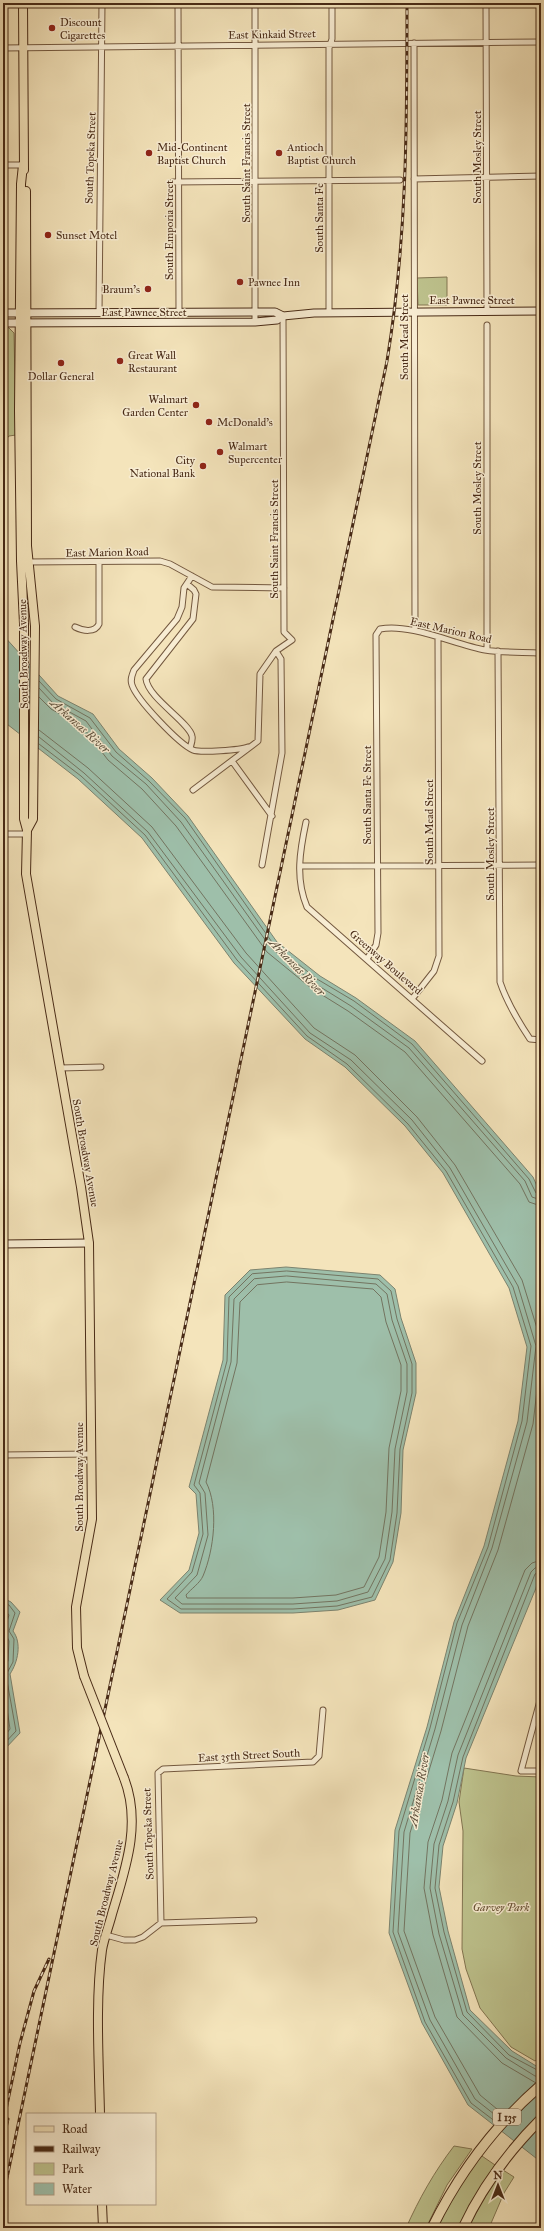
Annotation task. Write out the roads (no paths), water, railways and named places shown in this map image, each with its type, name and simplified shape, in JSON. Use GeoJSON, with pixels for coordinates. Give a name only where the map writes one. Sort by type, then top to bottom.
{"type":"FeatureCollection","features":[{"type":"Feature","properties":{"kind":"highway","name":"I 135"},"geometry":{"type":"LineString","coordinates":[[432,2228],[450,2192],[477,2152],[509,2115],[541,2085]]}},
{"type":"Feature","properties":{"kind":"highway","name":"I 135"},"geometry":{"type":"LineString","coordinates":[[464,2228],[481,2194],[500,2167],[541,2119]]}},
{"type":"Feature","properties":{"kind":"main road","name":"South Broadway Avenue"},"geometry":{"type":"LineString","coordinates":[[23,3],[24,165],[26,186],[23,323],[26,388],[24,624],[24,819],[27,832],[26,874],[81,1187],[89,1243],[91,1530],[76,1607],[77,1648],[84,1676],[124,1778],[131,1808],[131,1838],[128,1861],[102,1950],[100,1990],[100,2113]]}},
{"type":"Feature","properties":{"kind":"main road","name":"East Pawnee Street"},"geometry":{"type":"LineString","coordinates":[[3,323],[255,322],[277,320],[283,316],[329,313],[541,311]]}},
{"type":"Feature","properties":{"kind":"main road","name":"East Pawnee Street"},"geometry":{"type":"LineString","coordinates":[[3,313],[275,312],[283,316]]}},
{"type":"Feature","properties":{"kind":"main road","name":"South Broadway Avenue"},"geometry":{"type":"LineString","coordinates":[[25,562],[35,626],[33,819],[27,832]]}},
{"type":"Feature","properties":{"kind":"main road"},"geometry":{"type":"LineString","coordinates":[[3,1244],[89,1243]]}},
{"type":"Feature","properties":{"kind":"main road"},"geometry":{"type":"LineString","coordinates":[[102,2205],[103,2228]]}},
{"type":"Feature","properties":{"kind":"street","name":"South Topeka Street"},"geometry":{"type":"LineString","coordinates":[[99,313],[102,3]]}},
{"type":"Feature","properties":{"kind":"street","name":"South Emporia Street"},"geometry":{"type":"LineString","coordinates":[[178,3],[176,182],[179,313]]}},
{"type":"Feature","properties":{"kind":"street","name":"South Saint Francis Street"},"geometry":{"type":"LineString","coordinates":[[255,3],[255,322]]}},
{"type":"Feature","properties":{"kind":"street","name":"South Santa Fe"},"geometry":{"type":"LineString","coordinates":[[329,313],[329,179],[332,3]]}},
{"type":"Feature","properties":{"kind":"street","name":"South Mosley Street"},"geometry":{"type":"LineString","coordinates":[[486,3],[486,311]]}},
{"type":"Feature","properties":{"kind":"street","name":"East Kinkaid Street"},"geometry":{"type":"LineString","coordinates":[[3,48],[541,42]]}},
{"type":"Feature","properties":{"kind":"street","name":"South Mead Street"},"geometry":{"type":"LineString","coordinates":[[414,43],[415,630]]}},
{"type":"Feature","properties":{"kind":"street"},"geometry":{"type":"LineString","coordinates":[[3,165],[24,165]]}},
{"type":"Feature","properties":{"kind":"street"},"geometry":{"type":"LineString","coordinates":[[414,179],[541,176]]}},
{"type":"Feature","properties":{"kind":"street"},"geometry":{"type":"LineString","coordinates":[[176,182],[329,179],[400,180]]}},
{"type":"Feature","properties":{"kind":"street","name":"South Saint Francis Street"},"geometry":{"type":"LineString","coordinates":[[276,651],[292,640],[284,632],[283,316]]}},
{"type":"Feature","properties":{"kind":"street","name":"South Mosley Street"},"geometry":{"type":"LineString","coordinates":[[487,325],[487,650]]}},
{"type":"Feature","properties":{"kind":"street","name":"East Marion Road"},"geometry":{"type":"LineString","coordinates":[[25,562],[160,561],[170,564],[217,588],[284,588]]}},
{"type":"Feature","properties":{"kind":"street"},"geometry":{"type":"LineString","coordinates":[[75,627],[90,630],[96,629],[99,624],[99,562]]}},
{"type":"Feature","properties":{"kind":"street"},"geometry":{"type":"LineString","coordinates":[[192,576],[184,588],[182,607],[177,619],[134,670],[131,682],[138,696],[153,714],[171,733],[190,748],[198,751],[208,751],[250,746]]}},
{"type":"Feature","properties":{"kind":"street"},"geometry":{"type":"LineString","coordinates":[[187,584],[196,594],[193,619],[146,679],[156,696],[191,732],[192,741],[190,748]]}},
{"type":"Feature","properties":{"kind":"street","name":"East Marion Road"},"geometry":{"type":"LineString","coordinates":[[380,629],[415,630],[438,638],[487,650],[541,653]]}},
{"type":"Feature","properties":{"kind":"street","name":"South Santa Fe Street"},"geometry":{"type":"LineString","coordinates":[[367,959],[376,945],[378,933],[376,635],[380,629]]}},
{"type":"Feature","properties":{"kind":"street","name":"South Mead Street"},"geometry":{"type":"LineString","coordinates":[[412,998],[434,972],[438,956],[438,638]]}},
{"type":"Feature","properties":{"kind":"street"},"geometry":{"type":"LineString","coordinates":[[193,790],[258,741],[260,674],[276,651],[281,659],[282,753],[272,816],[262,865]]}},
{"type":"Feature","properties":{"kind":"street","name":"South Mosley Street"},"geometry":{"type":"LineString","coordinates":[[498,651],[500,982],[506,1000],[530,1039],[541,1040]]}},
{"type":"Feature","properties":{"kind":"street"},"geometry":{"type":"LineString","coordinates":[[232,761],[272,816]]}},
{"type":"Feature","properties":{"kind":"street","name":"Greenway Boulevard"},"geometry":{"type":"LineString","coordinates":[[306,822],[300,846],[300,886],[307,907],[482,1061]]}},
{"type":"Feature","properties":{"kind":"street"},"geometry":{"type":"LineString","coordinates":[[3,834],[27,832]]}},
{"type":"Feature","properties":{"kind":"street"},"geometry":{"type":"LineString","coordinates":[[300,866],[541,864]]}},
{"type":"Feature","properties":{"kind":"street"},"geometry":{"type":"LineString","coordinates":[[60,1068],[102,1067]]}},
{"type":"Feature","properties":{"kind":"street"},"geometry":{"type":"LineString","coordinates":[[3,1455],[91,1454]]}},
{"type":"Feature","properties":{"kind":"street"},"geometry":{"type":"LineString","coordinates":[[541,1697],[521,1771],[541,1771]]}},
{"type":"Feature","properties":{"kind":"street","name":"East 35th Street South"},"geometry":{"type":"LineString","coordinates":[[186,1768],[313,1762],[319,1756],[323,1710]]}},
{"type":"Feature","properties":{"kind":"street","name":"South Topeka Street"},"geometry":{"type":"LineString","coordinates":[[161,1923],[157,1777],[160,1770],[186,1768]]}},
{"type":"Feature","properties":{"kind":"street"},"geometry":{"type":"LineString","coordinates":[[106,1935],[124,1940],[135,1940],[143,1937],[161,1923],[254,1920]]}},
{"type":"Feature","properties":{"kind":"water","name":"Arkansas River"},"geometry":{"type":"Polygon","coordinates":[[[3,635],[58,696],[93,714],[119,749],[152,778],[188,816],[277,942],[320,976],[356,998],[415,1041],[533,1177],[541,1195],[541,1569],[536,1588],[466,1758],[457,1803],[443,1846],[439,1887],[448,1931],[470,2010],[512,2051],[541,2069],[541,2162],[468,2105],[422,2023],[389,1933],[395,1830],[427,1727],[454,1622],[484,1546],[518,1421],[527,1347],[509,1288],[443,1173],[405,1126],[345,1067],[305,1039],[234,963],[142,838],[78,779],[3,721],[3,635]]]}},
{"type":"Feature","properties":{"kind":"water"},"geometry":{"type":"Polygon","coordinates":[[[286,1267],[380,1275],[395,1289],[401,1318],[416,1363],[416,1393],[403,1450],[401,1513],[393,1562],[375,1600],[338,1610],[293,1613],[180,1613],[160,1600],[189,1570],[199,1533],[196,1494],[189,1487],[223,1360],[225,1295],[250,1270],[286,1267]]]}},
{"type":"Feature","properties":{"kind":"water"},"geometry":{"type":"Polygon","coordinates":[[[3,1598],[11,1602],[20,1612],[13,1631],[16,1636],[18,1652],[15,1664],[10,1674],[20,1733],[3,1751],[3,1598]]]}},
{"type":"Feature","properties":{"kind":"railway"},"geometry":{"type":"LineString","coordinates":[[3,2197],[387,361],[394,316],[402,227],[406,138],[407,3]]}},
{"type":"Feature","properties":{"kind":"railway"},"geometry":{"type":"LineString","coordinates":[[3,2124],[20,2043],[34,1991],[49,1959]]}},
{"type":"Feature","properties":{"kind":"railway"},"geometry":{"type":"LineString","coordinates":[[3,2142],[8,2119]]}},
{"type":"Feature","properties":{"kind":"place","name":"Discount Cigarettes"},"geometry":{"type":"Point","coordinates":[52,28]}},
{"type":"Feature","properties":{"kind":"place","name":"Mid-Continent Baptist Church"},"geometry":{"type":"Point","coordinates":[149,153]}},
{"type":"Feature","properties":{"kind":"place","name":"Antioch Baptist Church"},"geometry":{"type":"Point","coordinates":[279,153]}},
{"type":"Feature","properties":{"kind":"place","name":"Sunset Motel"},"geometry":{"type":"Point","coordinates":[48,235]}},
{"type":"Feature","properties":{"kind":"place","name":"Pawnee Inn"},"geometry":{"type":"Point","coordinates":[240,282]}},
{"type":"Feature","properties":{"kind":"place","name":"Braum's"},"geometry":{"type":"Point","coordinates":[148,289]}},
{"type":"Feature","properties":{"kind":"place","name":"Great Wall Restaurant"},"geometry":{"type":"Point","coordinates":[120,361]}},
{"type":"Feature","properties":{"kind":"place","name":"Dollar General"},"geometry":{"type":"Point","coordinates":[61,363]}},
{"type":"Feature","properties":{"kind":"place","name":"Walmart Garden Center"},"geometry":{"type":"Point","coordinates":[196,405]}},
{"type":"Feature","properties":{"kind":"place","name":"McDonald's"},"geometry":{"type":"Point","coordinates":[209,422]}},
{"type":"Feature","properties":{"kind":"place","name":"Walmart Supercenter"},"geometry":{"type":"Point","coordinates":[220,452]}},
{"type":"Feature","properties":{"kind":"place","name":"City National Bank"},"geometry":{"type":"Point","coordinates":[203,466]}},
{"type":"Feature","properties":{"kind":"park label","name":"Garvey Park"},"geometry":{"type":"Point","coordinates":[501,1907]}}]}
